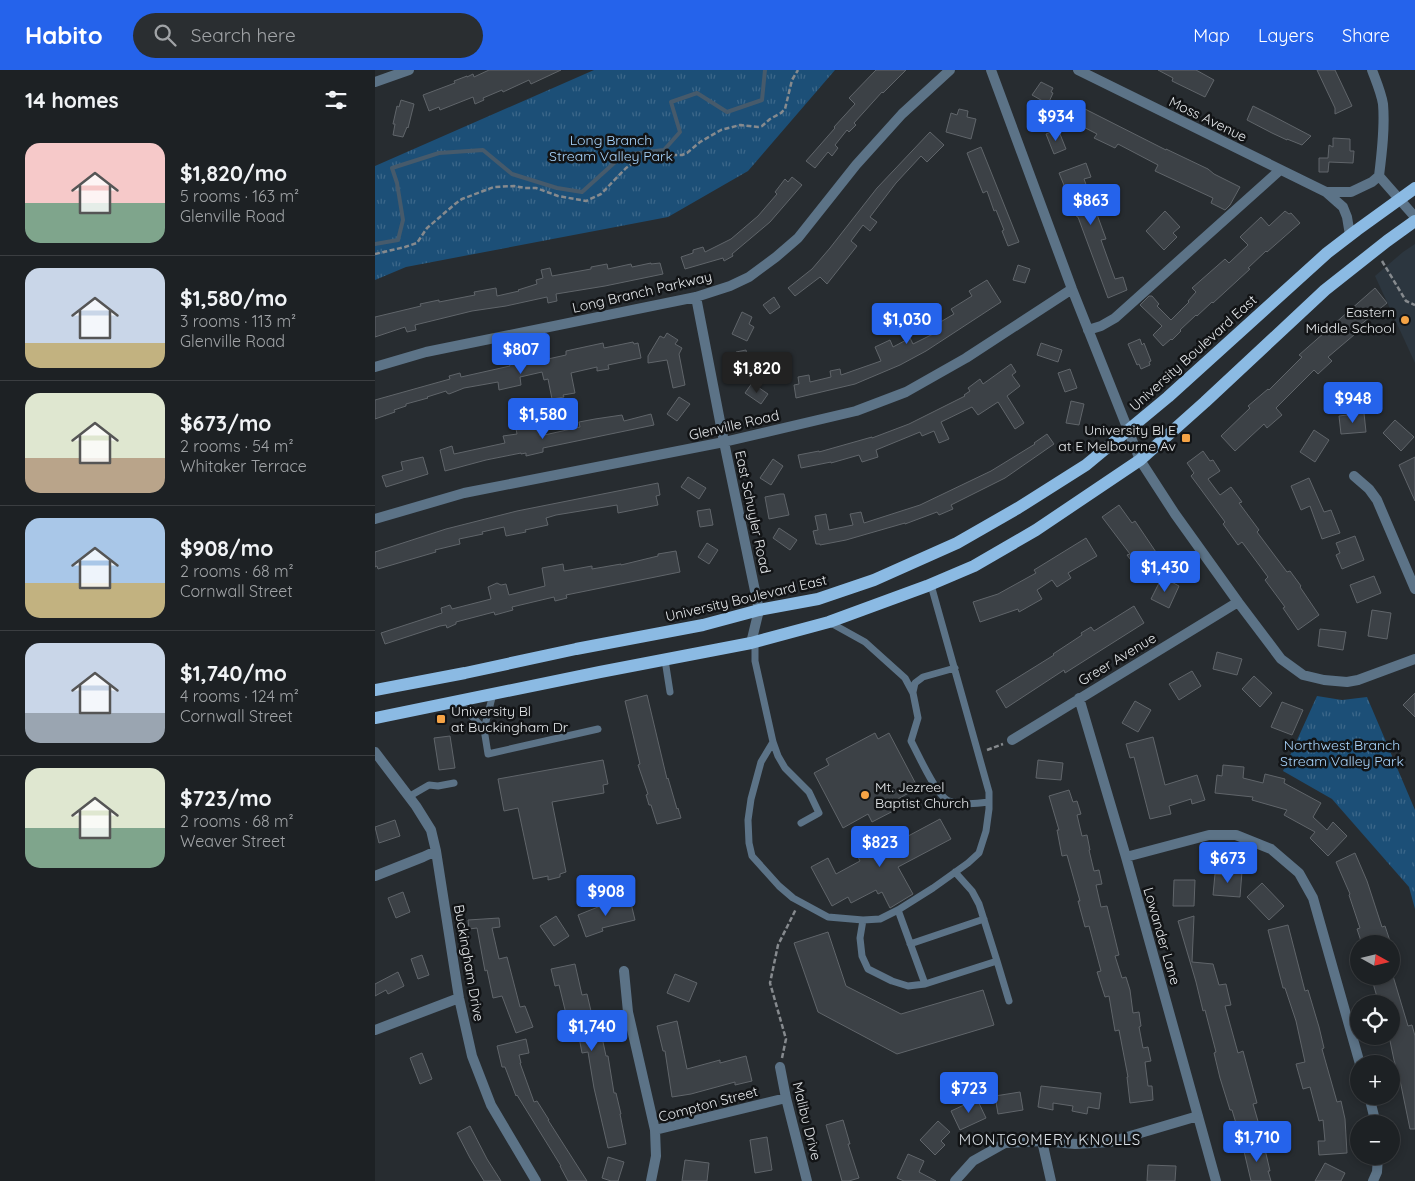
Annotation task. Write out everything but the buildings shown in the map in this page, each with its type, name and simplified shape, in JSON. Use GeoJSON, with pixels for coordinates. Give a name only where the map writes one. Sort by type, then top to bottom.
{"type":"FeatureCollection","features":[{"type":"Feature","properties":{"kind":"main road","name":"University Boulevard East"},"geometry":{"type":"LineString","coordinates":[[375,690],[703,625],[759,610],[818,599],[882,576],[957,543],[1018,508],[1086,465],[1175,391],[1319,260],[1350,234],[1415,188]]}},
{"type":"Feature","properties":{"kind":"main road"},"geometry":{"type":"LineString","coordinates":[[375,718],[753,642],[829,622],[974,566],[1037,530],[1140,460],[1325,290],[1415,221]]}},
{"type":"Feature","properties":{"kind":"street"},"geometry":{"type":"LineString","coordinates":[[375,82],[409,70]]}},
{"type":"Feature","properties":{"kind":"street","name":"Long Branch Parkway"},"geometry":{"type":"LineString","coordinates":[[375,367],[426,352],[696,297],[730,286],[749,277],[776,258],[798,238],[856,165],[902,114],[950,70]]}},
{"type":"Feature","properties":{"kind":"street"},"geometry":{"type":"LineString","coordinates":[[991,70],[1072,289],[1140,460],[1175,514],[1237,602],[1281,659],[1303,675],[1324,680],[1347,682],[1359,680],[1415,659]]}},
{"type":"Feature","properties":{"kind":"street","name":"Moss Avenue"},"geometry":{"type":"LineString","coordinates":[[1078,70],[1325,192],[1343,207],[1350,234]]}},
{"type":"Feature","properties":{"kind":"street"},"geometry":{"type":"LineString","coordinates":[[1372,70],[1379,86],[1383,104],[1379,176],[1415,217]]}},
{"type":"Feature","properties":{"kind":"street"},"geometry":{"type":"LineString","coordinates":[[1088,330],[1101,326],[1115,318],[1280,170]]}},
{"type":"Feature","properties":{"kind":"street","name":"Moss Avenue"},"geometry":{"type":"LineString","coordinates":[[1325,192],[1351,192],[1372,182],[1379,176]]}},
{"type":"Feature","properties":{"kind":"street","name":"Glenville Road"},"geometry":{"type":"LineString","coordinates":[[375,519],[464,493],[724,442],[856,411],[906,392],[966,358],[1072,289]]}},
{"type":"Feature","properties":{"kind":"street","name":"East Schuyler Road"},"geometry":{"type":"LineString","coordinates":[[696,297],[759,610],[753,642]]}},
{"type":"Feature","properties":{"kind":"street"},"geometry":{"type":"LineString","coordinates":[[1354,476],[1369,489],[1377,500],[1415,589]]}},
{"type":"Feature","properties":{"kind":"street","name":"Greer Avenue"},"geometry":{"type":"LineString","coordinates":[[1012,740],[1237,602]]}},
{"type":"Feature","properties":{"kind":"street","name":"Lowander Lane"},"geometry":{"type":"LineString","coordinates":[[1079,698],[1126,857],[1217,1181]]}},
{"type":"Feature","properties":{"kind":"street","name":"Buckingham Drive"},"geometry":{"type":"LineString","coordinates":[[375,752],[410,796],[431,830],[459,998],[472,1056],[491,1105],[536,1181]]}},
{"type":"Feature","properties":{"kind":"street"},"geometry":{"type":"LineString","coordinates":[[1126,857],[1209,835],[1236,835],[1271,849],[1299,872],[1313,898],[1357,1055]]}},
{"type":"Feature","properties":{"kind":"street"},"geometry":{"type":"LineString","coordinates":[[375,876],[423,858],[436,851]]}},
{"type":"Feature","properties":{"kind":"street"},"geometry":{"type":"LineString","coordinates":[[624,971],[628,1012],[655,1130]]}},
{"type":"Feature","properties":{"kind":"street"},"geometry":{"type":"LineString","coordinates":[[375,1030],[459,998]]}},
{"type":"Feature","properties":{"kind":"street","name":"Malibu Drive"},"geometry":{"type":"LineString","coordinates":[[780,1067],[807,1181]]}},
{"type":"Feature","properties":{"kind":"street","name":"Compton Street"},"geometry":{"type":"LineString","coordinates":[[651,1181],[656,1156],[655,1130],[786,1098]]}},
{"type":"Feature","properties":{"kind":"street"},"geometry":{"type":"LineString","coordinates":[[955,1181],[973,1161],[1005,1143],[1042,1141],[1075,1144],[1110,1142],[1198,1116]]}},
{"type":"Feature","properties":{"kind":"street"},"geometry":{"type":"LineString","coordinates":[[1042,1141],[1051,1181]]}},
{"type":"Feature","properties":{"kind":"street"},"geometry":{"type":"LineString","coordinates":[[1373,1181],[1377,1165]]}},
{"type":"Feature","properties":{"kind":"lane"},"geometry":{"type":"LineString","coordinates":[[773,742],[761,762],[751,800],[748,820],[749,843],[752,856],[779,886],[800,902],[828,917],[863,920],[880,919],[933,888],[979,854],[986,831],[989,792],[931,584]]}},
{"type":"Feature","properties":{"kind":"lane"},"geometry":{"type":"LineString","coordinates":[[829,622],[865,642],[905,678],[913,693],[918,718],[911,741],[938,791],[948,801],[961,803],[989,802]]}},
{"type":"Feature","properties":{"kind":"lane"},"geometry":{"type":"LineString","coordinates":[[753,642],[755,661],[773,742],[778,756],[785,768],[809,792],[819,813],[801,823]]}},
{"type":"Feature","properties":{"kind":"lane"},"geometry":{"type":"LineString","coordinates":[[665,660],[670,692]]}},
{"type":"Feature","properties":{"kind":"lane"},"geometry":{"type":"LineString","coordinates":[[913,693],[915,683],[923,677],[955,668]]}},
{"type":"Feature","properties":{"kind":"lane"},"geometry":{"type":"LineString","coordinates":[[493,694],[484,729],[488,754],[598,729]]}},
{"type":"Feature","properties":{"kind":"lane"},"geometry":{"type":"LineString","coordinates":[[458,702],[484,729]]}},
{"type":"Feature","properties":{"kind":"lane"},"geometry":{"type":"LineString","coordinates":[[410,796],[429,786],[454,783]]}},
{"type":"Feature","properties":{"kind":"lane"},"geometry":{"type":"LineString","coordinates":[[955,872],[972,891],[979,904],[1009,1001]]}},
{"type":"Feature","properties":{"kind":"lane"},"geometry":{"type":"LineString","coordinates":[[898,910],[925,984]]}},
{"type":"Feature","properties":{"kind":"lane"},"geometry":{"type":"LineString","coordinates":[[910,944],[984,919]]}},
{"type":"Feature","properties":{"kind":"lane"},"geometry":{"type":"LineString","coordinates":[[863,920],[860,938],[862,956],[868,969],[891,981],[909,986],[925,984],[997,961]]}},
{"type":"Feature","properties":{"kind":"path"},"geometry":{"type":"LineString","coordinates":[[375,254],[417,243],[427,228],[455,204],[462,199],[494,187],[536,188],[558,196],[586,201],[601,194],[626,168],[641,158],[651,155],[682,155],[721,130],[740,125],[762,126],[785,109],[792,80],[798,70]]}},
{"type":"Feature","properties":{"kind":"path"},"geometry":{"type":"LineString","coordinates":[[1382,261],[1406,301],[1415,304]]}},
{"type":"Feature","properties":{"kind":"path"},"geometry":{"type":"LineString","coordinates":[[780,1067],[787,1039],[771,983],[778,945],[800,902]]}},
{"type":"Feature","properties":{"kind":"shaded area","name":"Eastern Middle School"},"geometry":{"type":"Polygon","coordinates":[[[1415,244],[1415,363],[1375,276],[1415,244]]]}},
{"type":"Feature","properties":{"kind":"green space","name":"Long Branch Stream Valley Park"},"geometry":{"type":"Polygon","coordinates":[[[594,70],[835,70],[748,171],[668,217],[406,267],[375,280],[375,166],[594,70]]]}},
{"type":"Feature","properties":{"kind":"green space","name":"Northwest Branch Stream Valley Park"},"geometry":{"type":"Polygon","coordinates":[[[1317,696],[1342,700],[1367,697],[1415,810],[1415,909],[1409,887],[1332,799],[1283,771],[1317,696]]]}},
{"type":"Feature","properties":{"kind":"waterway"},"geometry":{"type":"LineString","coordinates":[[375,244],[398,240],[403,220],[397,183],[392,168],[439,153],[483,150],[512,174],[557,188],[582,192],[623,155],[664,150],[680,132],[671,102],[697,93],[727,112],[762,100],[765,70]]}},
{"type":"Feature","properties":{"kind":"place","name":"Eastern Middle School"},"geometry":{"type":"Point","coordinates":[1405,320]}},
{"type":"Feature","properties":{"kind":"place","name":"University Bl E at E Melbourne Av"},"geometry":{"type":"Point","coordinates":[1186,438]}},
{"type":"Feature","properties":{"kind":"place","name":"University Bl at Buckingham Dr"},"geometry":{"type":"Point","coordinates":[441,719]}},
{"type":"Feature","properties":{"kind":"place","name":"Mt. Jezreel Baptist Church"},"geometry":{"type":"Point","coordinates":[865,795]}},
{"type":"Feature","properties":{"kind":"district","name":"MONTGOMERY KNOLLS"},"geometry":{"type":"Point","coordinates":[1050,1139]}}]}
